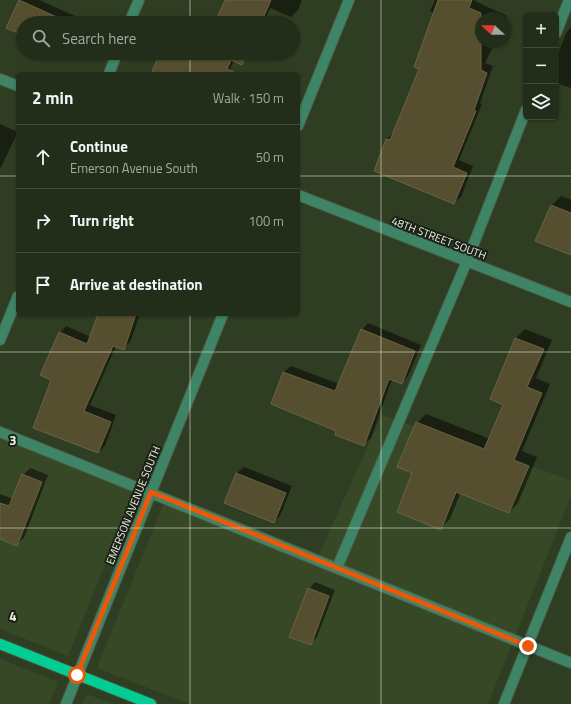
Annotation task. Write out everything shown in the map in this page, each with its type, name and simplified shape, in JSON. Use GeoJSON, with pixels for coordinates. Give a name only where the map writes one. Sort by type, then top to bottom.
{"type":"FeatureCollection","features":[{"type":"Feature","properties":{"kind":"main road"},"geometry":{"type":"LineString","coordinates":[[0,644],[151,704]]}},
{"type":"Feature","properties":{"kind":"street"},"geometry":{"type":"LineString","coordinates":[[132,16],[139,0]]}},
{"type":"Feature","properties":{"kind":"street"},"geometry":{"type":"LineString","coordinates":[[300,121],[349,0]]}},
{"type":"Feature","properties":{"kind":"street"},"geometry":{"type":"LineString","coordinates":[[559,26],[569,0]]}},
{"type":"Feature","properties":{"kind":"street"},"geometry":{"type":"LineString","coordinates":[[110,72],[114,60]]}},
{"type":"Feature","properties":{"kind":"street"},"geometry":{"type":"LineString","coordinates":[[0,79],[16,85]]}},
{"type":"Feature","properties":{"kind":"street"},"geometry":{"type":"LineString","coordinates":[[337,568],[466,261],[523,118]]}},
{"type":"Feature","properties":{"kind":"street","name":"48TH STREET SOUTH"},"geometry":{"type":"LineString","coordinates":[[300,196],[571,302]]}},
{"type":"Feature","properties":{"kind":"street"},"geometry":{"type":"LineString","coordinates":[[0,340],[16,301]]}},
{"type":"Feature","properties":{"kind":"street","name":"EMERSON AVENUE SOUTH"},"geometry":{"type":"LineString","coordinates":[[66,704],[221,316]]}},
{"type":"Feature","properties":{"kind":"street"},"geometry":{"type":"LineString","coordinates":[[0,432],[571,663]]}},
{"type":"Feature","properties":{"kind":"street"},"geometry":{"type":"LineString","coordinates":[[504,704],[571,537]]}},
{"type":"Feature","properties":{"kind":"shaded area"},"geometry":{"type":"Polygon","coordinates":[[[382,415],[571,480],[571,496],[488,704],[189,704],[97,668],[167,495],[319,554],[382,415]]]}},
{"type":"Feature","properties":{"kind":"shaded area"},"geometry":{"type":"Polygon","coordinates":[[[0,430],[138,484],[68,656],[0,629],[0,430]]]}},
{"type":"Feature","properties":{"kind":"shaded area"},"geometry":{"type":"Polygon","coordinates":[[[0,659],[58,682],[49,704],[0,704],[0,659]]]}},
{"type":"Feature","properties":{"kind":"shaded area"},"geometry":{"type":"Polygon","coordinates":[[[87,694],[113,704],[82,704],[87,694]]]}},
{"type":"Feature","properties":{"kind":"building"},"geometry":{"type":"Polygon","coordinates":[[[19,0],[54,16],[16,16],[16,32],[6,28],[19,0]]]}},
{"type":"Feature","properties":{"kind":"building"},"geometry":{"type":"Polygon","coordinates":[[[225,0],[271,0],[264,16],[218,16],[225,0]]]}},
{"type":"Feature","properties":{"kind":"building"},"geometry":{"type":"Polygon","coordinates":[[[438,0],[472,0],[469,8],[479,12],[475,12],[475,48],[481,48],[481,70],[487,73],[474,110],[476,111],[453,167],[467,173],[454,204],[374,171],[386,139],[390,140],[419,69],[414,67],[438,0]]]}},
{"type":"Feature","properties":{"kind":"building"},"geometry":{"type":"Polygon","coordinates":[[[157,60],[231,60],[227,69],[234,72],[152,72],[157,60]]]}},
{"type":"Feature","properties":{"kind":"building"},"geometry":{"type":"Polygon","coordinates":[[[231,60],[244,60],[242,65],[231,60]]]}},
{"type":"Feature","properties":{"kind":"building"},"geometry":{"type":"Polygon","coordinates":[[[551,205],[571,213],[571,255],[535,241],[551,205]]]}},
{"type":"Feature","properties":{"kind":"building"},"geometry":{"type":"Polygon","coordinates":[[[97,316],[135,316],[124,350],[113,346],[84,411],[111,422],[98,453],[33,428],[51,380],[40,375],[59,332],[87,344],[97,316]]]}},
{"type":"Feature","properties":{"kind":"building"},"geometry":{"type":"Polygon","coordinates":[[[361,329],[415,351],[402,384],[389,379],[364,446],[335,435],[336,431],[271,404],[283,372],[335,391],[361,329]]]}},
{"type":"Feature","properties":{"kind":"building"},"geometry":{"type":"Polygon","coordinates":[[[515,338],[544,349],[527,387],[542,393],[514,460],[529,466],[509,513],[456,492],[441,530],[397,512],[412,473],[397,467],[416,422],[484,449],[503,405],[490,399],[515,338]]]}},
{"type":"Feature","properties":{"kind":"building"},"geometry":{"type":"Polygon","coordinates":[[[236,473],[286,493],[274,523],[224,503],[236,473]]]}},
{"type":"Feature","properties":{"kind":"building"},"geometry":{"type":"Polygon","coordinates":[[[22,474],[42,482],[17,546],[0,539],[0,503],[9,506],[22,474]]]}},
{"type":"Feature","properties":{"kind":"building"},"geometry":{"type":"Polygon","coordinates":[[[308,588],[329,596],[311,645],[289,637],[308,588]]]}},
{"type":"Feature","properties":{"kind":"route"},"geometry":{"type":"LineString","coordinates":[[77,675],[151,492],[528,646]]}}]}
